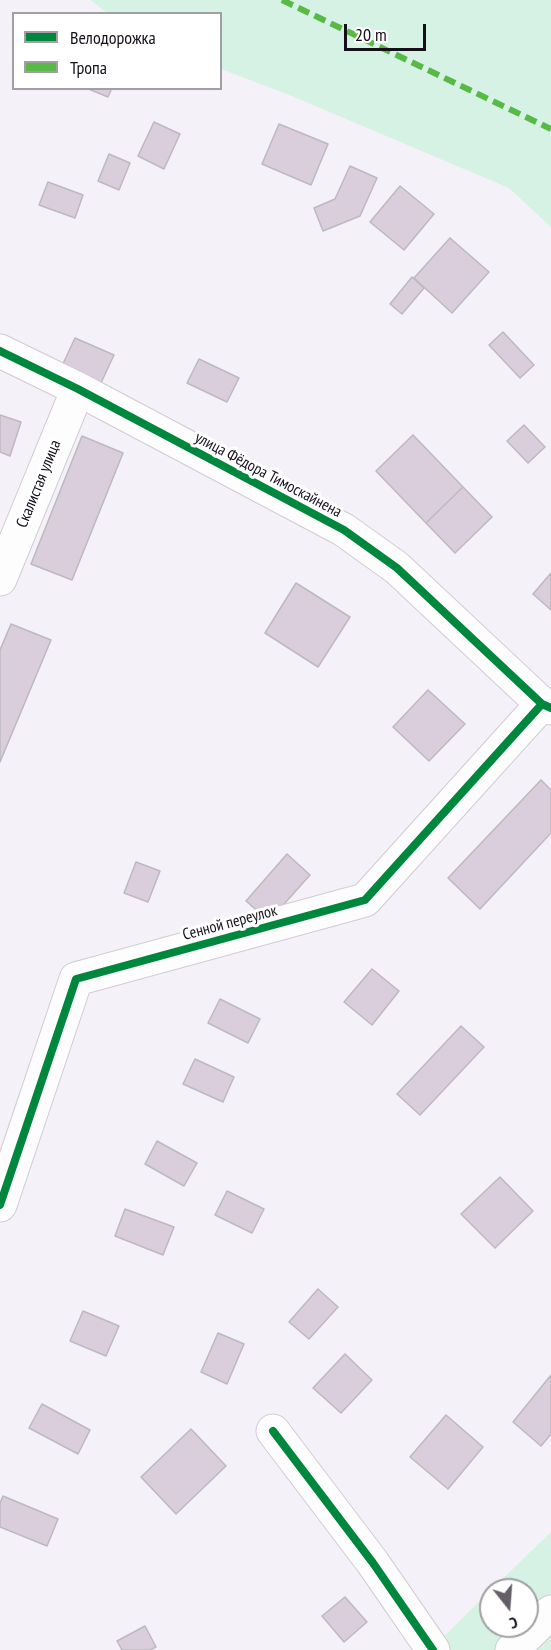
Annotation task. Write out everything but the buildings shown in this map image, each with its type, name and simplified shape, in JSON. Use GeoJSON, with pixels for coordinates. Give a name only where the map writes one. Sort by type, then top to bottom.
{"type":"FeatureCollection","features":[{"type":"Feature","properties":{"kind":"street","name":"улица Фёдора Тимоскайнена"},"geometry":{"type":"LineString","coordinates":[[0,351],[78,388],[344,530],[397,568],[547,706]]}},
{"type":"Feature","properties":{"kind":"street","name":"Скалистая улица"},"geometry":{"type":"LineString","coordinates":[[0,579],[78,388]]}},
{"type":"Feature","properties":{"kind":"street","name":"Сенной переулок"},"geometry":{"type":"LineString","coordinates":[[0,1204],[76,979],[365,900],[547,706]]}},
{"type":"Feature","properties":{"kind":"street"},"geometry":{"type":"LineString","coordinates":[[273,1431],[373,1563],[433,1650]]}},
{"type":"Feature","properties":{"kind":"street"},"geometry":{"type":"LineString","coordinates":[[512,1650],[551,1612]]}},
{"type":"Feature","properties":{"kind":"green space"},"geometry":{"type":"Polygon","coordinates":[[[91,0],[551,0],[551,227],[509,188],[287,94],[222,69],[222,12],[106,12],[91,0]]]}},
{"type":"Feature","properties":{"kind":"green space"},"geometry":{"type":"Polygon","coordinates":[[[551,1532],[551,1650],[430,1650],[479,1602],[479,1638],[539,1638],[539,1578],[503,1578],[551,1532]]]}},
{"type":"Feature","properties":{"kind":"marked path"},"geometry":{"type":"LineString","coordinates":[[282,0],[551,129]]}},
{"type":"Feature","properties":{"kind":"cycle path"},"geometry":{"type":"LineString","coordinates":[[0,351],[78,389],[344,530],[397,568],[542,704],[551,708]]}},
{"type":"Feature","properties":{"kind":"cycle path"},"geometry":{"type":"LineString","coordinates":[[0,1205],[76,979],[365,900],[542,704]]}},
{"type":"Feature","properties":{"kind":"cycle path"},"geometry":{"type":"LineString","coordinates":[[273,1431],[373,1563],[433,1650]]}}]}
